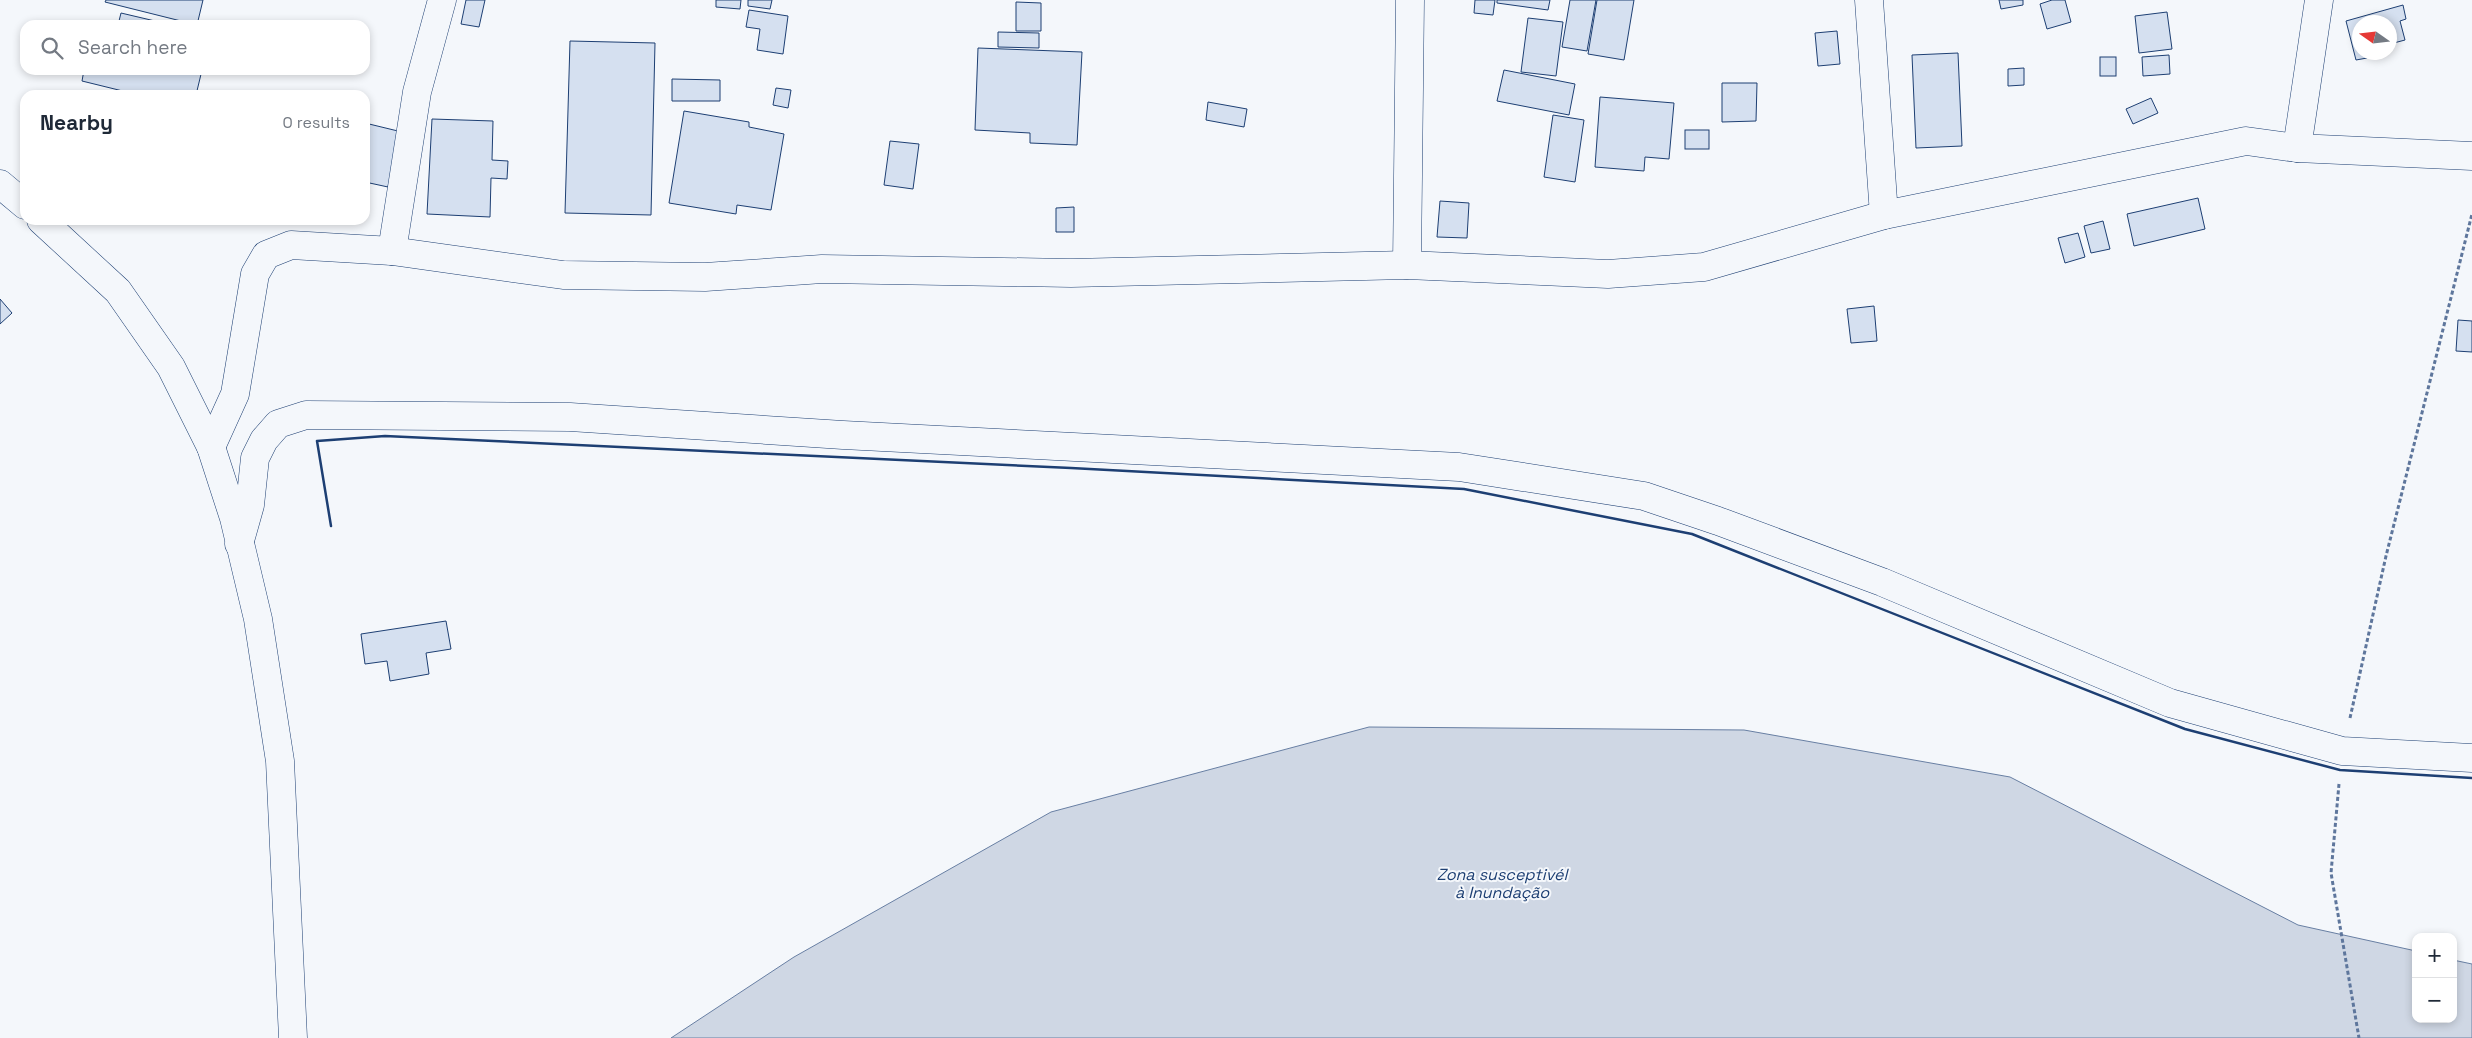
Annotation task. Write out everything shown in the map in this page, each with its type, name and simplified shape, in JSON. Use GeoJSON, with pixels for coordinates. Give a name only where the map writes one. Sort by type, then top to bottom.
{"type":"FeatureCollection","features":[{"type":"Feature","properties":{"kind":"street"},"geometry":{"type":"LineString","coordinates":[[392,251],[417,92],[442,0]]}},
{"type":"Feature","properties":{"kind":"street"},"geometry":{"type":"LineString","coordinates":[[1407,265],[1410,0]]}},
{"type":"Feature","properties":{"kind":"street"},"geometry":{"type":"LineString","coordinates":[[1869,0],[1884,215]]}},
{"type":"Feature","properties":{"kind":"street"},"geometry":{"type":"LineString","coordinates":[[2297,148],[2319,0]]}},
{"type":"Feature","properties":{"kind":"street"},"geometry":{"type":"LineString","coordinates":[[211,447],[236,394],[255,274],[266,255],[291,245],[392,251],[563,275],[705,277],[822,268],[1071,273],[1407,265],[1608,274],[1704,267],[1884,215],[2246,141],[2297,148],[2472,156]]}},
{"type":"Feature","properties":{"kind":"street"},"geometry":{"type":"LineString","coordinates":[[0,184],[20,201]]}},
{"type":"Feature","properties":{"kind":"street"},"geometry":{"type":"LineString","coordinates":[[46,225],[118,290],[171,367],[211,447],[234,518],[258,619],[280,761],[293,1038]]}},
{"type":"Feature","properties":{"kind":"street"},"geometry":{"type":"LineString","coordinates":[[240,544],[250,505],[255,458],[264,440],[278,424],[306,415],[570,417],[843,435],[1459,467],[1644,496],[1718,521],[1882,582],[2170,703],[2342,751],[2472,758]]}},
{"type":"Feature","properties":{"kind":"path"},"geometry":{"type":"LineString","coordinates":[[2358,1038],[2331,873],[2342,751],[2393,528],[2472,214]]}},
{"type":"Feature","properties":{"kind":"water","name":"Zona susceptivél à Inundação"},"geometry":{"type":"Polygon","coordinates":[[[1369,727],[1744,730],[2010,777],[2298,925],[2412,950],[2412,1023],[2457,1023],[2457,961],[2472,964],[2472,1038],[671,1038],[794,957],[1051,812],[1369,727]]]}},
{"type":"Feature","properties":{"kind":"building"},"geometry":{"type":"Polygon","coordinates":[[[106,0],[203,0],[198,20],[177,20],[105,2],[106,0]]]}},
{"type":"Feature","properties":{"kind":"building"},"geometry":{"type":"Polygon","coordinates":[[[466,0],[485,0],[479,27],[461,24],[466,0]]]}},
{"type":"Feature","properties":{"kind":"building"},"geometry":{"type":"Polygon","coordinates":[[[716,0],[741,0],[740,9],[716,7],[716,0]]]}},
{"type":"Feature","properties":{"kind":"building"},"geometry":{"type":"Polygon","coordinates":[[[748,0],[772,0],[770,9],[748,6],[748,0]]]}},
{"type":"Feature","properties":{"kind":"building"},"geometry":{"type":"Polygon","coordinates":[[[1475,0],[1495,0],[1493,15],[1474,13],[1475,0]]]}},
{"type":"Feature","properties":{"kind":"building"},"geometry":{"type":"Polygon","coordinates":[[[1497,0],[1550,0],[1548,10],[1497,3],[1497,0]]]}},
{"type":"Feature","properties":{"kind":"building"},"geometry":{"type":"Polygon","coordinates":[[[1570,0],[1596,0],[1587,51],[1562,47],[1570,0]]]}},
{"type":"Feature","properties":{"kind":"building"},"geometry":{"type":"Polygon","coordinates":[[[1597,0],[1634,0],[1624,60],[1588,54],[1597,0]]]}},
{"type":"Feature","properties":{"kind":"building"},"geometry":{"type":"Polygon","coordinates":[[[1999,0],[2023,0],[2023,5],[2001,9],[1999,0]]]}},
{"type":"Feature","properties":{"kind":"building"},"geometry":{"type":"Polygon","coordinates":[[[2052,0],[2065,0],[2071,22],[2047,29],[2040,4],[2052,0]]]}},
{"type":"Feature","properties":{"kind":"building"},"geometry":{"type":"Polygon","coordinates":[[[1016,2],[1041,3],[1041,31],[1016,31],[1016,2]]]}},
{"type":"Feature","properties":{"kind":"building"},"geometry":{"type":"Polygon","coordinates":[[[2403,5],[2406,19],[2400,21],[2405,40],[2397,42],[2397,15],[2367,15],[2403,5]]]}},
{"type":"Feature","properties":{"kind":"building"},"geometry":{"type":"Polygon","coordinates":[[[749,10],[788,16],[783,54],[757,50],[760,29],[746,27],[749,10]]]}},
{"type":"Feature","properties":{"kind":"building"},"geometry":{"type":"Polygon","coordinates":[[[2167,12],[2172,49],[2139,53],[2135,16],[2167,12]]]}},
{"type":"Feature","properties":{"kind":"building"},"geometry":{"type":"Polygon","coordinates":[[[121,13],[151,20],[119,20],[121,13]]]}},
{"type":"Feature","properties":{"kind":"building"},"geometry":{"type":"Polygon","coordinates":[[[1528,18],[1563,22],[1556,76],[1521,72],[1528,18]]]}},
{"type":"Feature","properties":{"kind":"building"},"geometry":{"type":"Polygon","coordinates":[[[2352,19],[2352,44],[2346,21],[2352,19]]]}},
{"type":"Feature","properties":{"kind":"building"},"geometry":{"type":"Polygon","coordinates":[[[1837,31],[1840,64],[1818,66],[1815,33],[1837,31]]]}},
{"type":"Feature","properties":{"kind":"building"},"geometry":{"type":"Polygon","coordinates":[[[998,32],[1039,33],[1039,48],[998,47],[998,32]]]}},
{"type":"Feature","properties":{"kind":"building"},"geometry":{"type":"Polygon","coordinates":[[[570,41],[655,43],[651,215],[565,213],[570,41]]]}},
{"type":"Feature","properties":{"kind":"building"},"geometry":{"type":"Polygon","coordinates":[[[978,48],[1082,52],[1077,145],[1030,143],[1030,133],[975,130],[978,48]]]}},
{"type":"Feature","properties":{"kind":"building"},"geometry":{"type":"Polygon","coordinates":[[[1958,53],[1962,146],[1916,148],[1912,55],[1958,53]]]}},
{"type":"Feature","properties":{"kind":"building"},"geometry":{"type":"Polygon","coordinates":[[[2169,55],[2170,74],[2143,76],[2142,57],[2169,55]]]}},
{"type":"Feature","properties":{"kind":"building"},"geometry":{"type":"Polygon","coordinates":[[[2100,57],[2116,57],[2116,76],[2100,76],[2100,57]]]}},
{"type":"Feature","properties":{"kind":"building"},"geometry":{"type":"Polygon","coordinates":[[[2024,68],[2024,85],[2008,86],[2008,69],[2024,68]]]}},
{"type":"Feature","properties":{"kind":"building"},"geometry":{"type":"Polygon","coordinates":[[[1504,70],[1575,84],[1569,115],[1497,101],[1504,70]]]}},
{"type":"Feature","properties":{"kind":"building"},"geometry":{"type":"Polygon","coordinates":[[[83,75],[201,75],[197,90],[119,90],[82,81],[83,75]]]}},
{"type":"Feature","properties":{"kind":"building"},"geometry":{"type":"Polygon","coordinates":[[[672,79],[720,80],[720,101],[672,101],[672,79]]]}},
{"type":"Feature","properties":{"kind":"building"},"geometry":{"type":"Polygon","coordinates":[[[1722,83],[1757,83],[1756,121],[1722,122],[1722,83]]]}},
{"type":"Feature","properties":{"kind":"building"},"geometry":{"type":"Polygon","coordinates":[[[776,88],[791,90],[788,108],[773,105],[776,88]]]}},
{"type":"Feature","properties":{"kind":"building"},"geometry":{"type":"Polygon","coordinates":[[[1600,97],[1674,103],[1669,159],[1645,157],[1644,171],[1595,167],[1600,97]]]}},
{"type":"Feature","properties":{"kind":"building"},"geometry":{"type":"Polygon","coordinates":[[[2151,98],[2158,113],[2133,124],[2126,109],[2151,98]]]}},
{"type":"Feature","properties":{"kind":"building"},"geometry":{"type":"Polygon","coordinates":[[[1208,102],[1247,109],[1244,127],[1206,120],[1208,102]]]}},
{"type":"Feature","properties":{"kind":"building"},"geometry":{"type":"Polygon","coordinates":[[[684,111],[749,122],[749,127],[784,134],[771,210],[737,205],[736,214],[669,203],[684,111]]]}},
{"type":"Feature","properties":{"kind":"building"},"geometry":{"type":"Polygon","coordinates":[[[1553,115],[1584,120],[1575,182],[1544,177],[1553,115]]]}},
{"type":"Feature","properties":{"kind":"building"},"geometry":{"type":"Polygon","coordinates":[[[432,119],[493,121],[492,160],[508,161],[507,179],[491,178],[490,217],[427,214],[432,119]]]}},
{"type":"Feature","properties":{"kind":"building"},"geometry":{"type":"Polygon","coordinates":[[[370,124],[402,132],[388,187],[370,183],[370,124]]]}},
{"type":"Feature","properties":{"kind":"building"},"geometry":{"type":"Polygon","coordinates":[[[1685,130],[1709,130],[1709,149],[1685,149],[1685,130]]]}},
{"type":"Feature","properties":{"kind":"building"},"geometry":{"type":"Polygon","coordinates":[[[890,141],[919,144],[913,189],[884,185],[890,141]]]}},
{"type":"Feature","properties":{"kind":"building"},"geometry":{"type":"Polygon","coordinates":[[[2198,198],[2205,229],[2134,246],[2127,214],[2198,198]]]}},
{"type":"Feature","properties":{"kind":"building"},"geometry":{"type":"Polygon","coordinates":[[[1440,201],[1469,203],[1467,238],[1437,237],[1440,201]]]}},
{"type":"Feature","properties":{"kind":"building"},"geometry":{"type":"Polygon","coordinates":[[[1074,207],[1074,232],[1056,232],[1056,208],[1074,207]]]}},
{"type":"Feature","properties":{"kind":"building"},"geometry":{"type":"Polygon","coordinates":[[[2103,221],[2110,249],[2091,253],[2084,226],[2103,221]]]}},
{"type":"Feature","properties":{"kind":"building"},"geometry":{"type":"Polygon","coordinates":[[[2078,233],[2085,257],[2065,263],[2058,238],[2078,233]]]}},
{"type":"Feature","properties":{"kind":"building"},"geometry":{"type":"Polygon","coordinates":[[[0,299],[12,313],[0,324],[0,299]]]}},
{"type":"Feature","properties":{"kind":"building"},"geometry":{"type":"Polygon","coordinates":[[[1874,306],[1877,341],[1851,343],[1847,309],[1874,306]]]}},
{"type":"Feature","properties":{"kind":"building"},"geometry":{"type":"Polygon","coordinates":[[[2458,320],[2472,321],[2472,352],[2456,351],[2458,320]]]}},
{"type":"Feature","properties":{"kind":"building"},"geometry":{"type":"Polygon","coordinates":[[[446,621],[451,649],[426,653],[429,674],[390,681],[387,661],[365,664],[361,634],[446,621]]]}},
{"type":"Feature","properties":{"kind":"wall"},"geometry":{"type":"LineString","coordinates":[[331,526],[317,441],[385,436],[1071,468],[1464,489],[1692,534],[2185,729],[2340,770],[2472,778]]}}]}
